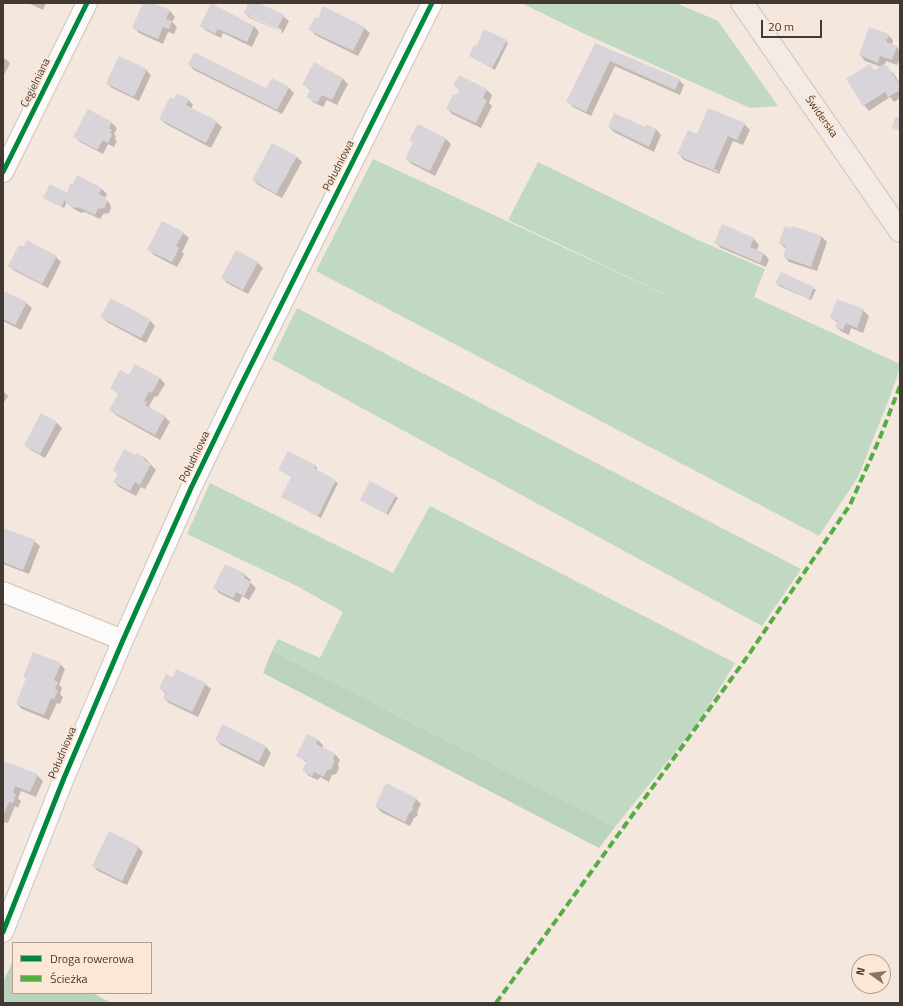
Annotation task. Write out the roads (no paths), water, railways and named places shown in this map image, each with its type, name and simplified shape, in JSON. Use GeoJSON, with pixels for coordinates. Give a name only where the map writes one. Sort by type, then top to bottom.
{"type":"FeatureCollection","features":[{"type":"Feature","properties":{"kind":"main road","name":"Świderska"},"geometry":{"type":"LineString","coordinates":[[742,3],[900,231]]}},
{"type":"Feature","properties":{"kind":"street","name":"Cegielniana"},"geometry":{"type":"LineString","coordinates":[[3,172],[87,3]]}},
{"type":"Feature","properties":{"kind":"street","name":"Południowa"},"geometry":{"type":"LineString","coordinates":[[3,932],[64,778],[123,640],[191,488],[432,3]]}},
{"type":"Feature","properties":{"kind":"street"},"geometry":{"type":"LineString","coordinates":[[3,592],[123,640]]}}]}
